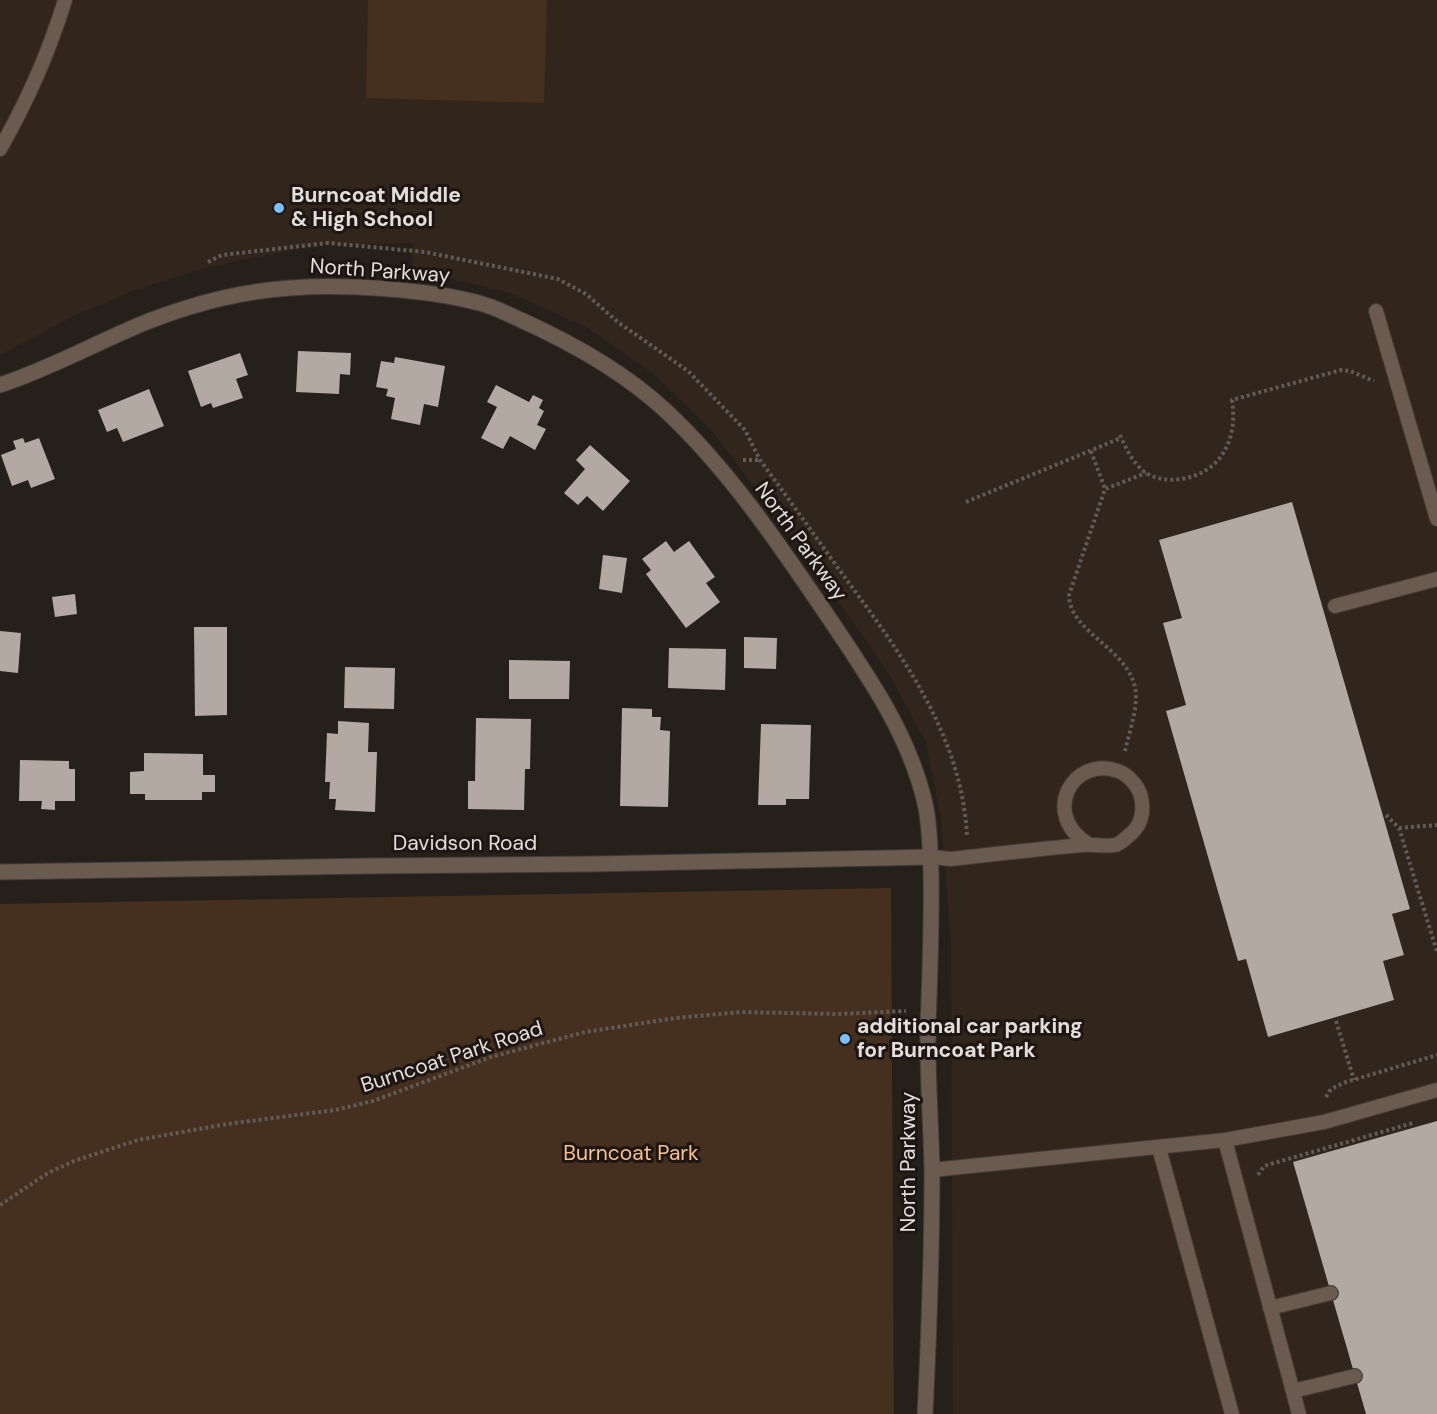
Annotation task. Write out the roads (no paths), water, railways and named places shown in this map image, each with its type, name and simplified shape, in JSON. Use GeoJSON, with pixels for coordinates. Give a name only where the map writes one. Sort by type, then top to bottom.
{"type":"FeatureCollection","features":[{"type":"Feature","properties":{"kind":"street","name":"North Parkway"},"geometry":{"type":"LineString","coordinates":[[0,385],[62,361],[153,319],[240,295],[292,288],[389,290],[431,294],[482,303],[604,364],[664,409],[716,463],[806,583],[886,704],[918,778],[927,812],[931,857],[929,1010],[932,1170],[925,1414]]}},
{"type":"Feature","properties":{"kind":"street","name":"Davidson Road"},"geometry":{"type":"LineString","coordinates":[[0,872],[931,857]]}},
{"type":"Feature","properties":{"kind":"lane"},"geometry":{"type":"LineString","coordinates":[[0,149],[15,124],[54,36],[65,0]]}},
{"type":"Feature","properties":{"kind":"lane"},"geometry":{"type":"LineString","coordinates":[[1376,311],[1437,519]]}},
{"type":"Feature","properties":{"kind":"lane"},"geometry":{"type":"LineString","coordinates":[[1335,606],[1437,579]]}},
{"type":"Feature","properties":{"kind":"lane"},"geometry":{"type":"LineString","coordinates":[[931,857],[951,859],[1088,844],[1117,845],[1135,831],[1142,815],[1140,793],[1132,781],[1119,771],[1098,768],[1075,779],[1067,791],[1064,805],[1066,821],[1077,837],[1088,844]]}},
{"type":"Feature","properties":{"kind":"lane"},"geometry":{"type":"LineString","coordinates":[[932,1170],[1225,1140],[1324,1122],[1437,1090]]}},
{"type":"Feature","properties":{"kind":"lane"},"geometry":{"type":"LineString","coordinates":[[1225,1140],[1299,1414]]}},
{"type":"Feature","properties":{"kind":"lane"},"geometry":{"type":"LineString","coordinates":[[1159,1148],[1232,1414]]}},
{"type":"Feature","properties":{"kind":"lane"},"geometry":{"type":"LineString","coordinates":[[1270,1308],[1331,1293]]}},
{"type":"Feature","properties":{"kind":"lane"},"geometry":{"type":"LineString","coordinates":[[1293,1391],[1355,1376]]}},
{"type":"Feature","properties":{"kind":"place","name":"Burncoat Middle & High School"},"geometry":{"type":"Point","coordinates":[279,208]}},
{"type":"Feature","properties":{"kind":"place","name":"additional car parking for Burncoat Park"},"geometry":{"type":"Point","coordinates":[845,1039]}},
{"type":"Feature","properties":{"kind":"park label","name":"Burncoat Park"},"geometry":{"type":"Point","coordinates":[631,1154]}}]}
